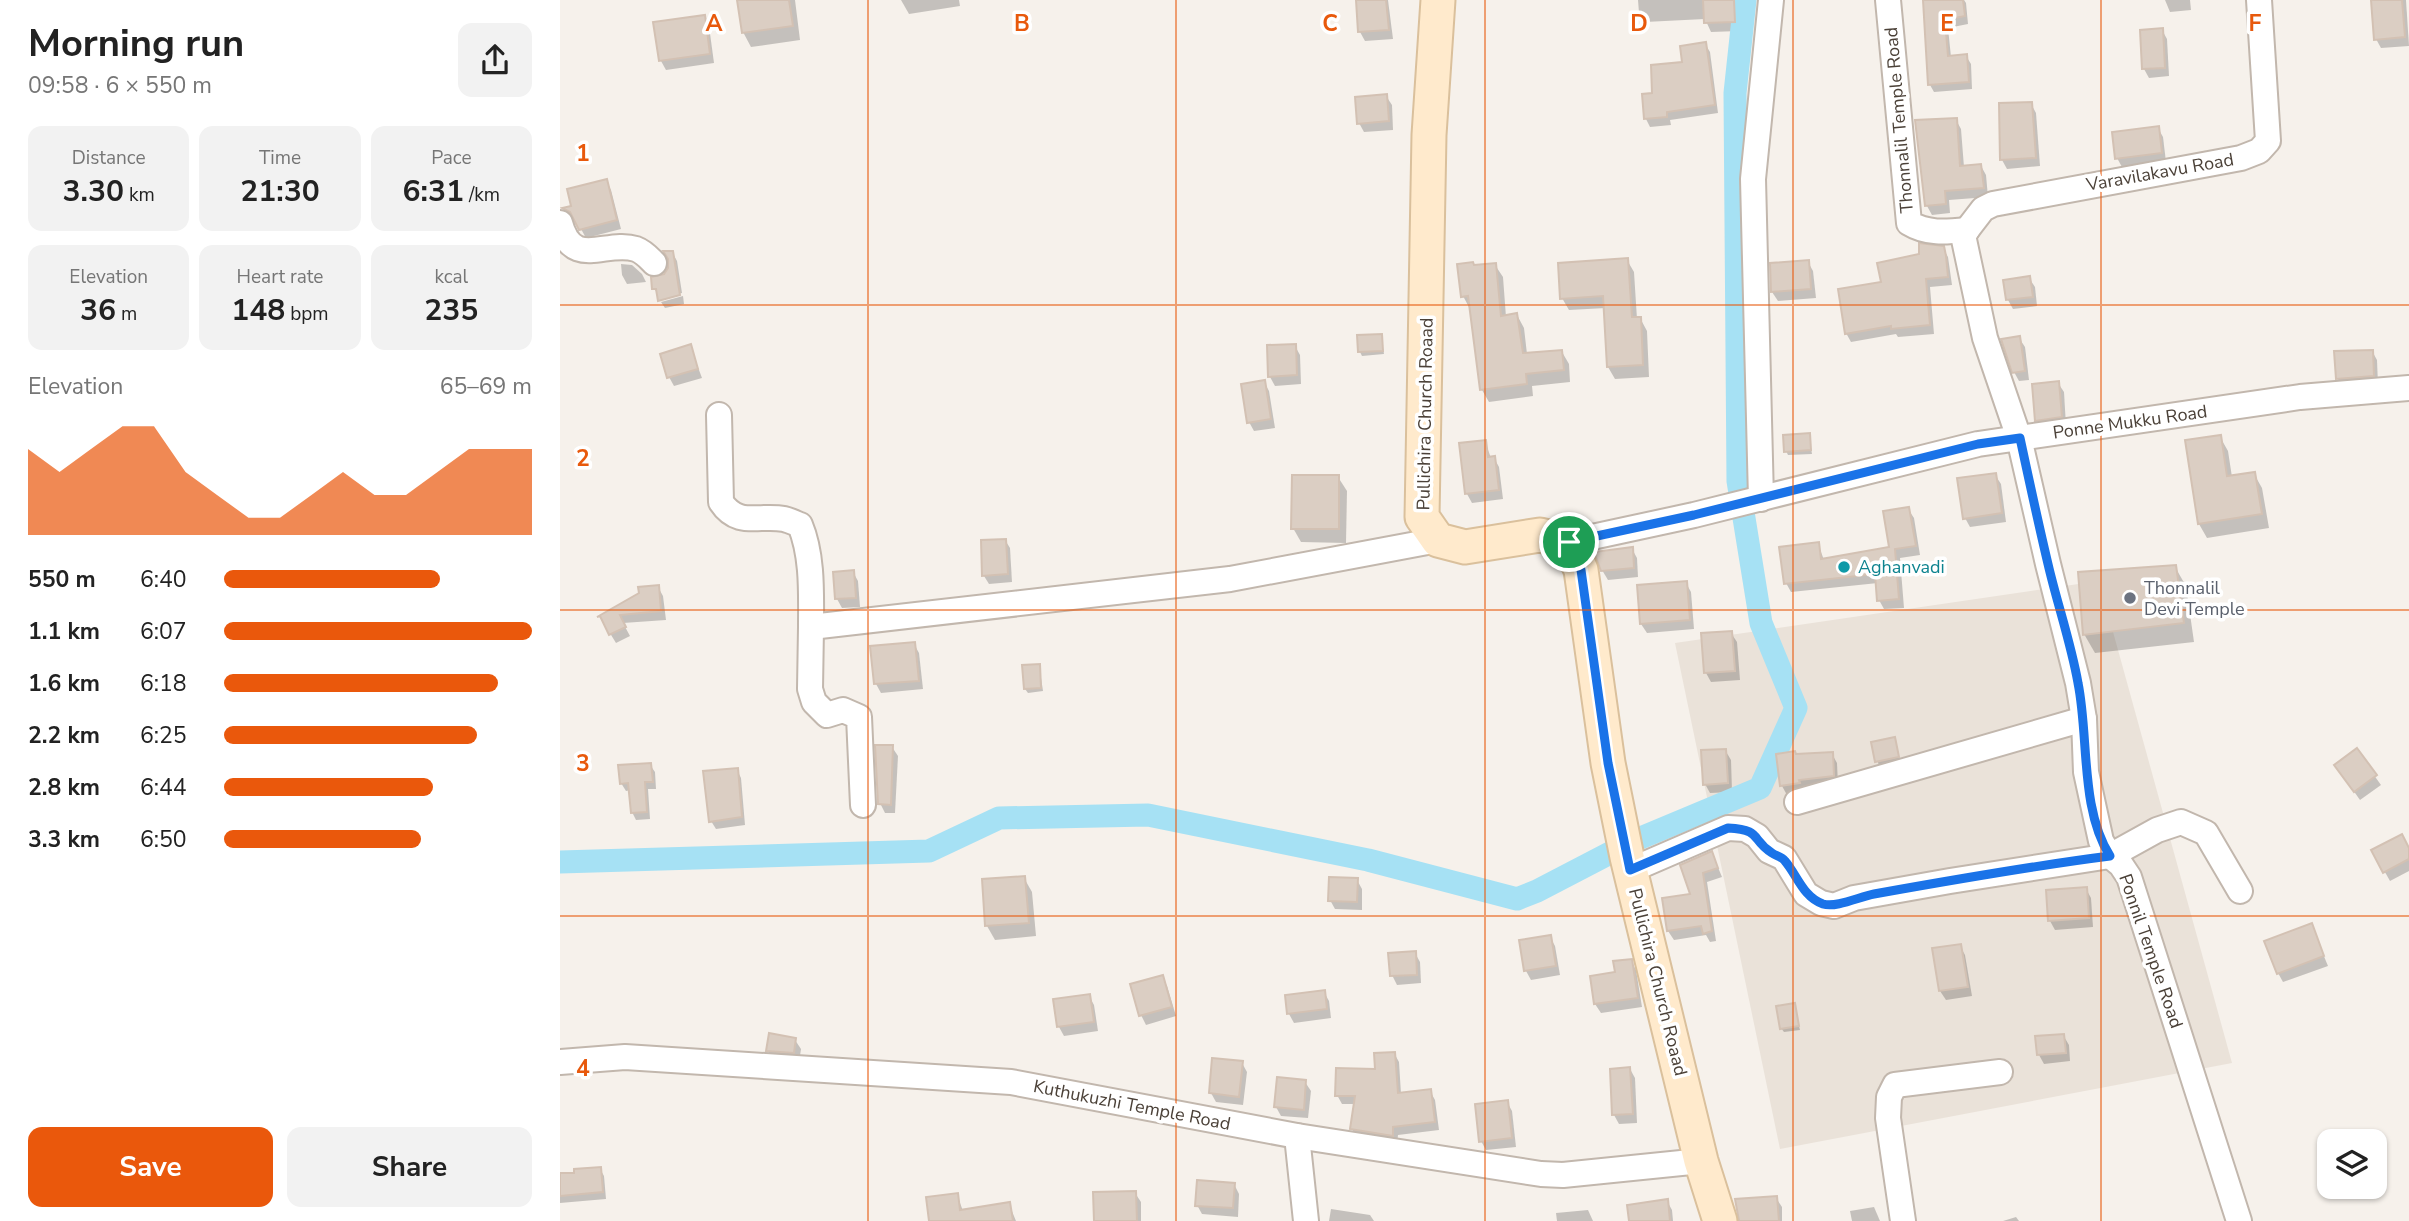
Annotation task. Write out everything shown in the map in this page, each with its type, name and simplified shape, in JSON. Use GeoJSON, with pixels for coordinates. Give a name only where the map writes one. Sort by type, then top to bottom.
{"type":"FeatureCollection","features":[{"type":"Feature","properties":{"kind":"main road","name":"Pullichira Church Roaad"},"geometry":{"type":"LineString","coordinates":[[1438,0],[1429,135],[1422,517],[1438,540]]}},
{"type":"Feature","properties":{"kind":"main road"},"geometry":{"type":"LineString","coordinates":[[1438,540],[1465,547],[1541,536],[1569,542]]}},
{"type":"Feature","properties":{"kind":"main road","name":"Pullichira Church Roaad"},"geometry":{"type":"LineString","coordinates":[[1569,542],[1581,570],[1608,763],[1630,870],[1701,1161],[1720,1221]]}},
{"type":"Feature","properties":{"kind":"street"},"geometry":{"type":"LineString","coordinates":[[1760,499],[1754,179],[1771,0]]}},
{"type":"Feature","properties":{"kind":"street","name":"Thonnalil Temple Road"},"geometry":{"type":"LineString","coordinates":[[1888,0],[1909,223],[1920,230],[1965,232]]}},
{"type":"Feature","properties":{"kind":"street","name":"Varavilakavu Road"},"geometry":{"type":"LineString","coordinates":[[1965,232],[1983,208],[1993,204],[2241,158],[2259,151],[2268,141],[2259,0]]}},
{"type":"Feature","properties":{"kind":"street"},"geometry":{"type":"LineString","coordinates":[[560,223],[571,244],[582,251],[633,247],[644,252],[654,263]]}},
{"type":"Feature","properties":{"kind":"street"},"geometry":{"type":"LineString","coordinates":[[1965,232],[1985,338],[2020,438]]}},
{"type":"Feature","properties":{"kind":"street","name":"Ponne Mukku Road"},"geometry":{"type":"LineString","coordinates":[[1569,542],[1760,499],[1978,444],[2300,397],[2409,388]]}},
{"type":"Feature","properties":{"kind":"street"},"geometry":{"type":"LineString","coordinates":[[719,415],[721,502],[727,511],[742,518],[783,519],[800,526],[805,537],[811,589],[810,689],[814,702],[827,715],[843,710],[859,717],[863,805]]}},
{"type":"Feature","properties":{"kind":"street","name":"Ponnil Temple Road"},"geometry":{"type":"LineString","coordinates":[[2020,438],[2078,682],[2084,719],[2086,772],[2101,841],[2110,856],[2121,865],[2129,877],[2239,1221]]}},
{"type":"Feature","properties":{"kind":"street"},"geometry":{"type":"LineString","coordinates":[[811,627],[1230,579],[1438,540]]}},
{"type":"Feature","properties":{"kind":"street"},"geometry":{"type":"LineString","coordinates":[[1797,802],[2084,719]]}},
{"type":"Feature","properties":{"kind":"street"},"geometry":{"type":"LineString","coordinates":[[1630,870],[1728,828],[1745,829],[1757,836],[1769,851],[1784,858],[1806,894],[1821,903],[1834,906],[1854,898],[1924,885],[2110,856],[2158,830],[2181,822],[2206,833],[2240,891]]}},
{"type":"Feature","properties":{"kind":"street","name":"Kuthukuzhi Temple Road"},"geometry":{"type":"LineString","coordinates":[[560,1062],[625,1057],[1011,1082],[1297,1136],[1541,1174],[1563,1175],[1701,1161]]}},
{"type":"Feature","properties":{"kind":"street"},"geometry":{"type":"LineString","coordinates":[[1903,1221],[1888,1118],[1889,1097],[1895,1085],[2000,1072]]}},
{"type":"Feature","properties":{"kind":"street"},"geometry":{"type":"LineString","coordinates":[[1297,1136],[1306,1221]]}},
{"type":"Feature","properties":{"kind":"shaded area"},"geometry":{"type":"Polygon","coordinates":[[[2099,581],[2232,1063],[1780,1149],[1675,643],[2099,581]]]}},
{"type":"Feature","properties":{"kind":"building"},"geometry":{"type":"Polygon","coordinates":[[[737,0],[789,0],[793,26],[742,33],[737,0]]]}},
{"type":"Feature","properties":{"kind":"building"},"geometry":{"type":"Polygon","coordinates":[[[1356,0],[1386,0],[1389,30],[1358,32],[1356,0]]]}},
{"type":"Feature","properties":{"kind":"building"},"geometry":{"type":"Polygon","coordinates":[[[1703,0],[1734,0],[1735,22],[1704,23],[1703,0]]]}},
{"type":"Feature","properties":{"kind":"building"},"geometry":{"type":"Polygon","coordinates":[[[1923,0],[1963,0],[1965,16],[1945,20],[1948,56],[1967,54],[1969,82],[1928,85],[1923,0]]]}},
{"type":"Feature","properties":{"kind":"building"},"geometry":{"type":"Polygon","coordinates":[[[2371,0],[2402,0],[2405,37],[2374,40],[2371,0]]]}},
{"type":"Feature","properties":{"kind":"building"},"geometry":{"type":"Polygon","coordinates":[[[705,15],[710,54],[659,61],[653,22],[705,15]]]}},
{"type":"Feature","properties":{"kind":"building"},"geometry":{"type":"Polygon","coordinates":[[[2163,28],[2165,68],[2142,69],[2140,30],[2163,28]]]}},
{"type":"Feature","properties":{"kind":"building"},"geometry":{"type":"Polygon","coordinates":[[[1706,42],[1715,105],[1667,112],[1667,117],[1644,119],[1642,94],[1652,93],[1651,65],[1682,62],[1680,46],[1706,42]]]}},
{"type":"Feature","properties":{"kind":"building"},"geometry":{"type":"Polygon","coordinates":[[[1387,94],[1389,121],[1357,124],[1355,97],[1387,94]]]}},
{"type":"Feature","properties":{"kind":"building"},"geometry":{"type":"Polygon","coordinates":[[[2032,102],[2036,158],[2000,160],[1999,103],[2032,102]]]}},
{"type":"Feature","properties":{"kind":"building"},"geometry":{"type":"Polygon","coordinates":[[[1957,118],[1960,166],[1981,164],[1984,188],[1945,191],[1946,204],[1925,206],[1915,120],[1957,118]]]}},
{"type":"Feature","properties":{"kind":"building"},"geometry":{"type":"Polygon","coordinates":[[[2159,126],[2162,153],[2115,159],[2112,132],[2159,126]]]}},
{"type":"Feature","properties":{"kind":"building"},"geometry":{"type":"Polygon","coordinates":[[[607,179],[617,220],[579,230],[570,212],[562,208],[571,206],[567,189],[607,179]]]}},
{"type":"Feature","properties":{"kind":"building"},"geometry":{"type":"Polygon","coordinates":[[[1919,243],[1944,246],[1946,256],[1948,277],[1926,279],[1930,325],[1891,329],[1891,326],[1845,334],[1838,289],[1881,282],[1877,263],[1919,254],[1919,243]]]}},
{"type":"Feature","properties":{"kind":"building"},"geometry":{"type":"Polygon","coordinates":[[[663,251],[673,251],[680,295],[658,301],[656,289],[652,289],[651,277],[664,274],[668,268],[668,259],[663,251]]]}},
{"type":"Feature","properties":{"kind":"building"},"geometry":{"type":"Polygon","coordinates":[[[1628,258],[1632,317],[1641,317],[1643,365],[1607,367],[1603,296],[1560,299],[1558,263],[1628,258]]]}},
{"type":"Feature","properties":{"kind":"building"},"geometry":{"type":"Polygon","coordinates":[[[1809,260],[1811,289],[1771,292],[1770,263],[1809,260]]]}},
{"type":"Feature","properties":{"kind":"building"},"geometry":{"type":"Polygon","coordinates":[[[1473,262],[1474,265],[1496,263],[1501,316],[1517,313],[1523,353],[1562,350],[1564,370],[1526,374],[1527,384],[1480,390],[1468,296],[1461,297],[1457,264],[1473,262]]]}},
{"type":"Feature","properties":{"kind":"building"},"geometry":{"type":"Polygon","coordinates":[[[2030,276],[2033,297],[2006,300],[2003,280],[2030,276]]]}},
{"type":"Feature","properties":{"kind":"building"},"geometry":{"type":"Polygon","coordinates":[[[1382,334],[1383,351],[1358,352],[1357,335],[1382,334]]]}},
{"type":"Feature","properties":{"kind":"building"},"geometry":{"type":"Polygon","coordinates":[[[2020,336],[2025,371],[2012,373],[2001,339],[2020,336]]]}},
{"type":"Feature","properties":{"kind":"building"},"geometry":{"type":"Polygon","coordinates":[[[691,344],[698,369],[667,378],[660,354],[691,344]]]}},
{"type":"Feature","properties":{"kind":"building"},"geometry":{"type":"Polygon","coordinates":[[[1296,344],[1297,375],[1268,377],[1267,345],[1296,344]]]}},
{"type":"Feature","properties":{"kind":"building"},"geometry":{"type":"Polygon","coordinates":[[[2373,350],[2374,376],[2336,379],[2334,351],[2373,350]]]}},
{"type":"Feature","properties":{"kind":"building"},"geometry":{"type":"Polygon","coordinates":[[[1265,380],[1271,419],[1247,423],[1241,384],[1265,380]]]}},
{"type":"Feature","properties":{"kind":"building"},"geometry":{"type":"Polygon","coordinates":[[[2059,381],[2062,417],[2035,421],[2032,384],[2059,381]]]}},
{"type":"Feature","properties":{"kind":"building"},"geometry":{"type":"Polygon","coordinates":[[[1810,433],[1811,450],[1784,452],[1783,435],[1810,433]]]}},
{"type":"Feature","properties":{"kind":"building"},"geometry":{"type":"Polygon","coordinates":[[[2221,435],[2227,476],[2255,472],[2262,514],[2198,524],[2185,440],[2221,435]]]}},
{"type":"Feature","properties":{"kind":"building"},"geometry":{"type":"Polygon","coordinates":[[[1486,440],[1488,457],[1495,456],[1499,490],[1465,494],[1459,443],[1486,440]]]}},
{"type":"Feature","properties":{"kind":"building"},"geometry":{"type":"Polygon","coordinates":[[[1996,473],[2002,513],[1963,519],[1957,478],[1996,473]]]}},
{"type":"Feature","properties":{"kind":"building"},"geometry":{"type":"Polygon","coordinates":[[[1292,475],[1339,475],[1339,529],[1291,529],[1292,475]]]}},
{"type":"Feature","properties":{"kind":"building"},"geometry":{"type":"Polygon","coordinates":[[[1909,507],[1916,546],[1895,549],[1899,599],[1877,601],[1875,574],[1784,584],[1779,547],[1819,542],[1821,559],[1889,547],[1883,511],[1909,507]]]}},
{"type":"Feature","properties":{"kind":"building"},"geometry":{"type":"Polygon","coordinates":[[[1006,539],[1008,574],[982,576],[981,540],[1006,539]]]}},
{"type":"Feature","properties":{"kind":"building"},"geometry":{"type":"Polygon","coordinates":[[[1633,547],[1634,568],[1601,571],[1594,552],[1633,547]]]}},
{"type":"Feature","properties":{"kind":"building","name":"Thonnalil Devi Temple"},"geometry":{"type":"Polygon","coordinates":[[[2176,565],[2184,623],[2083,635],[2078,572],[2176,565]]]}},
{"type":"Feature","properties":{"kind":"building"},"geometry":{"type":"Polygon","coordinates":[[[854,570],[856,598],[835,599],[833,572],[854,570]]]}},
{"type":"Feature","properties":{"kind":"building"},"geometry":{"type":"Polygon","coordinates":[[[1687,581],[1690,620],[1640,624],[1637,585],[1687,581]]]}},
{"type":"Feature","properties":{"kind":"building"},"geometry":{"type":"Polygon","coordinates":[[[659,585],[661,611],[620,615],[626,627],[609,635],[600,616],[597,617],[639,593],[638,587],[659,585]]]}},
{"type":"Feature","properties":{"kind":"building"},"geometry":{"type":"Polygon","coordinates":[[[1732,631],[1735,671],[1704,673],[1701,633],[1732,631]]]}},
{"type":"Feature","properties":{"kind":"building"},"geometry":{"type":"Polygon","coordinates":[[[915,642],[919,681],[874,684],[870,646],[915,642]]]}},
{"type":"Feature","properties":{"kind":"building"},"geometry":{"type":"Polygon","coordinates":[[[1040,664],[1041,688],[1024,689],[1022,665],[1040,664]]]}},
{"type":"Feature","properties":{"kind":"building"},"geometry":{"type":"Polygon","coordinates":[[[1895,737],[1899,757],[1875,762],[1871,742],[1895,737]]]}},
{"type":"Feature","properties":{"kind":"building"},"geometry":{"type":"Polygon","coordinates":[[[875,745],[893,745],[891,805],[878,804],[875,745]]]}},
{"type":"Feature","properties":{"kind":"building"},"geometry":{"type":"Polygon","coordinates":[[[2357,748],[2377,775],[2354,792],[2334,765],[2357,748]]]}},
{"type":"Feature","properties":{"kind":"building"},"geometry":{"type":"Polygon","coordinates":[[[1726,749],[1728,783],[1703,785],[1701,750],[1726,749]]]}},
{"type":"Feature","properties":{"kind":"building"},"geometry":{"type":"Polygon","coordinates":[[[1795,751],[1796,754],[1833,752],[1834,776],[1799,780],[1800,783],[1780,786],[1776,754],[1795,751]]]}},
{"type":"Feature","properties":{"kind":"building"},"geometry":{"type":"Polygon","coordinates":[[[651,763],[653,782],[645,782],[647,812],[631,813],[628,783],[620,784],[618,765],[651,763]]]}},
{"type":"Feature","properties":{"kind":"building"},"geometry":{"type":"Polygon","coordinates":[[[738,768],[742,817],[709,822],[703,771],[738,768]]]}},
{"type":"Feature","properties":{"kind":"building"},"geometry":{"type":"Polygon","coordinates":[[[2402,834],[2409,848],[2409,859],[2383,873],[2371,850],[2402,834]]]}},
{"type":"Feature","properties":{"kind":"building"},"geometry":{"type":"Polygon","coordinates":[[[1712,851],[1718,868],[1703,873],[1712,931],[1703,934],[1701,926],[1667,931],[1662,898],[1690,894],[1680,865],[1712,851]]]}},
{"type":"Feature","properties":{"kind":"building"},"geometry":{"type":"Polygon","coordinates":[[[1025,876],[1029,923],[985,926],[982,879],[1025,876]]]}},
{"type":"Feature","properties":{"kind":"building"},"geometry":{"type":"Polygon","coordinates":[[[1329,877],[1358,878],[1357,902],[1328,901],[1329,877]]]}},
{"type":"Feature","properties":{"kind":"building"},"geometry":{"type":"Polygon","coordinates":[[[2087,887],[2089,918],[2048,921],[2046,890],[2087,887]]]}},
{"type":"Feature","properties":{"kind":"building"},"geometry":{"type":"Polygon","coordinates":[[[2312,923],[2324,956],[2277,974],[2264,941],[2312,923]]]}},
{"type":"Feature","properties":{"kind":"building"},"geometry":{"type":"Polygon","coordinates":[[[1551,935],[1556,966],[1524,971],[1519,940],[1551,935]]]}},
{"type":"Feature","properties":{"kind":"building"},"geometry":{"type":"Polygon","coordinates":[[[1961,944],[1968,987],[1939,991],[1932,948],[1961,944]]]}},
{"type":"Feature","properties":{"kind":"building"},"geometry":{"type":"Polygon","coordinates":[[[1416,951],[1417,975],[1390,976],[1388,953],[1416,951]]]}},
{"type":"Feature","properties":{"kind":"building"},"geometry":{"type":"Polygon","coordinates":[[[1632,959],[1638,998],[1594,1004],[1590,976],[1615,972],[1613,961],[1632,959]]]}},
{"type":"Feature","properties":{"kind":"building"},"geometry":{"type":"Polygon","coordinates":[[[1163,975],[1172,1007],[1139,1016],[1130,984],[1163,975]]]}},
{"type":"Feature","properties":{"kind":"building"},"geometry":{"type":"Polygon","coordinates":[[[1325,990],[1327,1009],[1287,1014],[1285,995],[1325,990]]]}},
{"type":"Feature","properties":{"kind":"building"},"geometry":{"type":"Polygon","coordinates":[[[1090,994],[1094,1022],[1057,1027],[1053,999],[1090,994]]]}},
{"type":"Feature","properties":{"kind":"building"},"geometry":{"type":"Polygon","coordinates":[[[1795,1003],[1799,1026],[1780,1029],[1776,1006],[1795,1003]]]}},
{"type":"Feature","properties":{"kind":"building"},"geometry":{"type":"Polygon","coordinates":[[[769,1033],[796,1038],[794,1053],[766,1051],[769,1033]]]}},
{"type":"Feature","properties":{"kind":"building"},"geometry":{"type":"Polygon","coordinates":[[[2064,1034],[2066,1053],[2037,1055],[2035,1036],[2064,1034]]]}},
{"type":"Feature","properties":{"kind":"building"},"geometry":{"type":"Polygon","coordinates":[[[1395,1052],[1398,1093],[1431,1089],[1435,1122],[1393,1127],[1393,1136],[1350,1129],[1355,1096],[1335,1096],[1336,1068],[1375,1069],[1374,1053],[1395,1052]]]}},
{"type":"Feature","properties":{"kind":"building"},"geometry":{"type":"Polygon","coordinates":[[[1212,1058],[1243,1061],[1239,1097],[1209,1093],[1212,1058]]]}},
{"type":"Feature","properties":{"kind":"building"},"geometry":{"type":"Polygon","coordinates":[[[1630,1067],[1633,1114],[1612,1115],[1610,1069],[1630,1067]]]}},
{"type":"Feature","properties":{"kind":"building"},"geometry":{"type":"Polygon","coordinates":[[[1277,1077],[1306,1080],[1304,1110],[1274,1107],[1277,1077]]]}},
{"type":"Feature","properties":{"kind":"building"},"geometry":{"type":"Polygon","coordinates":[[[1508,1100],[1512,1138],[1479,1142],[1475,1104],[1508,1100]]]}},
{"type":"Feature","properties":{"kind":"building"},"geometry":{"type":"Polygon","coordinates":[[[601,1167],[603,1192],[560,1196],[560,1173],[601,1167]]]}},
{"type":"Feature","properties":{"kind":"building"},"geometry":{"type":"Polygon","coordinates":[[[1197,1180],[1235,1183],[1233,1208],[1195,1206],[1197,1180]]]}},
{"type":"Feature","properties":{"kind":"building"},"geometry":{"type":"Polygon","coordinates":[[[1136,1191],[1137,1221],[1094,1221],[1093,1192],[1136,1191]]]}},
{"type":"Feature","properties":{"kind":"building"},"geometry":{"type":"Polygon","coordinates":[[[958,1193],[960,1210],[1010,1202],[1013,1221],[929,1221],[926,1197],[958,1193]]]}},
{"type":"Feature","properties":{"kind":"building"},"geometry":{"type":"Polygon","coordinates":[[[1777,1196],[1779,1221],[1739,1221],[1735,1199],[1777,1196]]]}},
{"type":"Feature","properties":{"kind":"building"},"geometry":{"type":"Polygon","coordinates":[[[1668,1199],[1670,1221],[1629,1221],[1627,1205],[1668,1199]]]}},
{"type":"Feature","properties":{"kind":"waterway"},"geometry":{"type":"LineString","coordinates":[[1638,839],[1760,788],[1796,708],[1761,623],[1738,481],[1735,93],[1745,0]]}},
{"type":"Feature","properties":{"kind":"waterway"},"geometry":{"type":"LineString","coordinates":[[560,862],[929,851],[999,818],[1148,815],[1368,860],[1517,899],[1612,852]]}},
{"type":"Feature","properties":{"kind":"place","name":"Aghanvadi"},"geometry":{"type":"Point","coordinates":[1844,567]}},
{"type":"Feature","properties":{"kind":"place","name":"Thonnalil Devi Temple"},"geometry":{"type":"Point","coordinates":[2130,598]}},
{"type":"Feature","properties":{"kind":"route"},"geometry":{"type":"LineString","coordinates":[[2020,438],[2078,682],[2084,719],[2086,772],[2101,841],[2110,856],[1854,898],[1834,906],[1821,903],[1806,894],[1784,858],[1769,851],[1757,836],[1745,829],[1728,828],[1630,870],[1608,763],[1581,570],[1569,542],[1694,515],[1978,444],[2020,438]]}}]}
